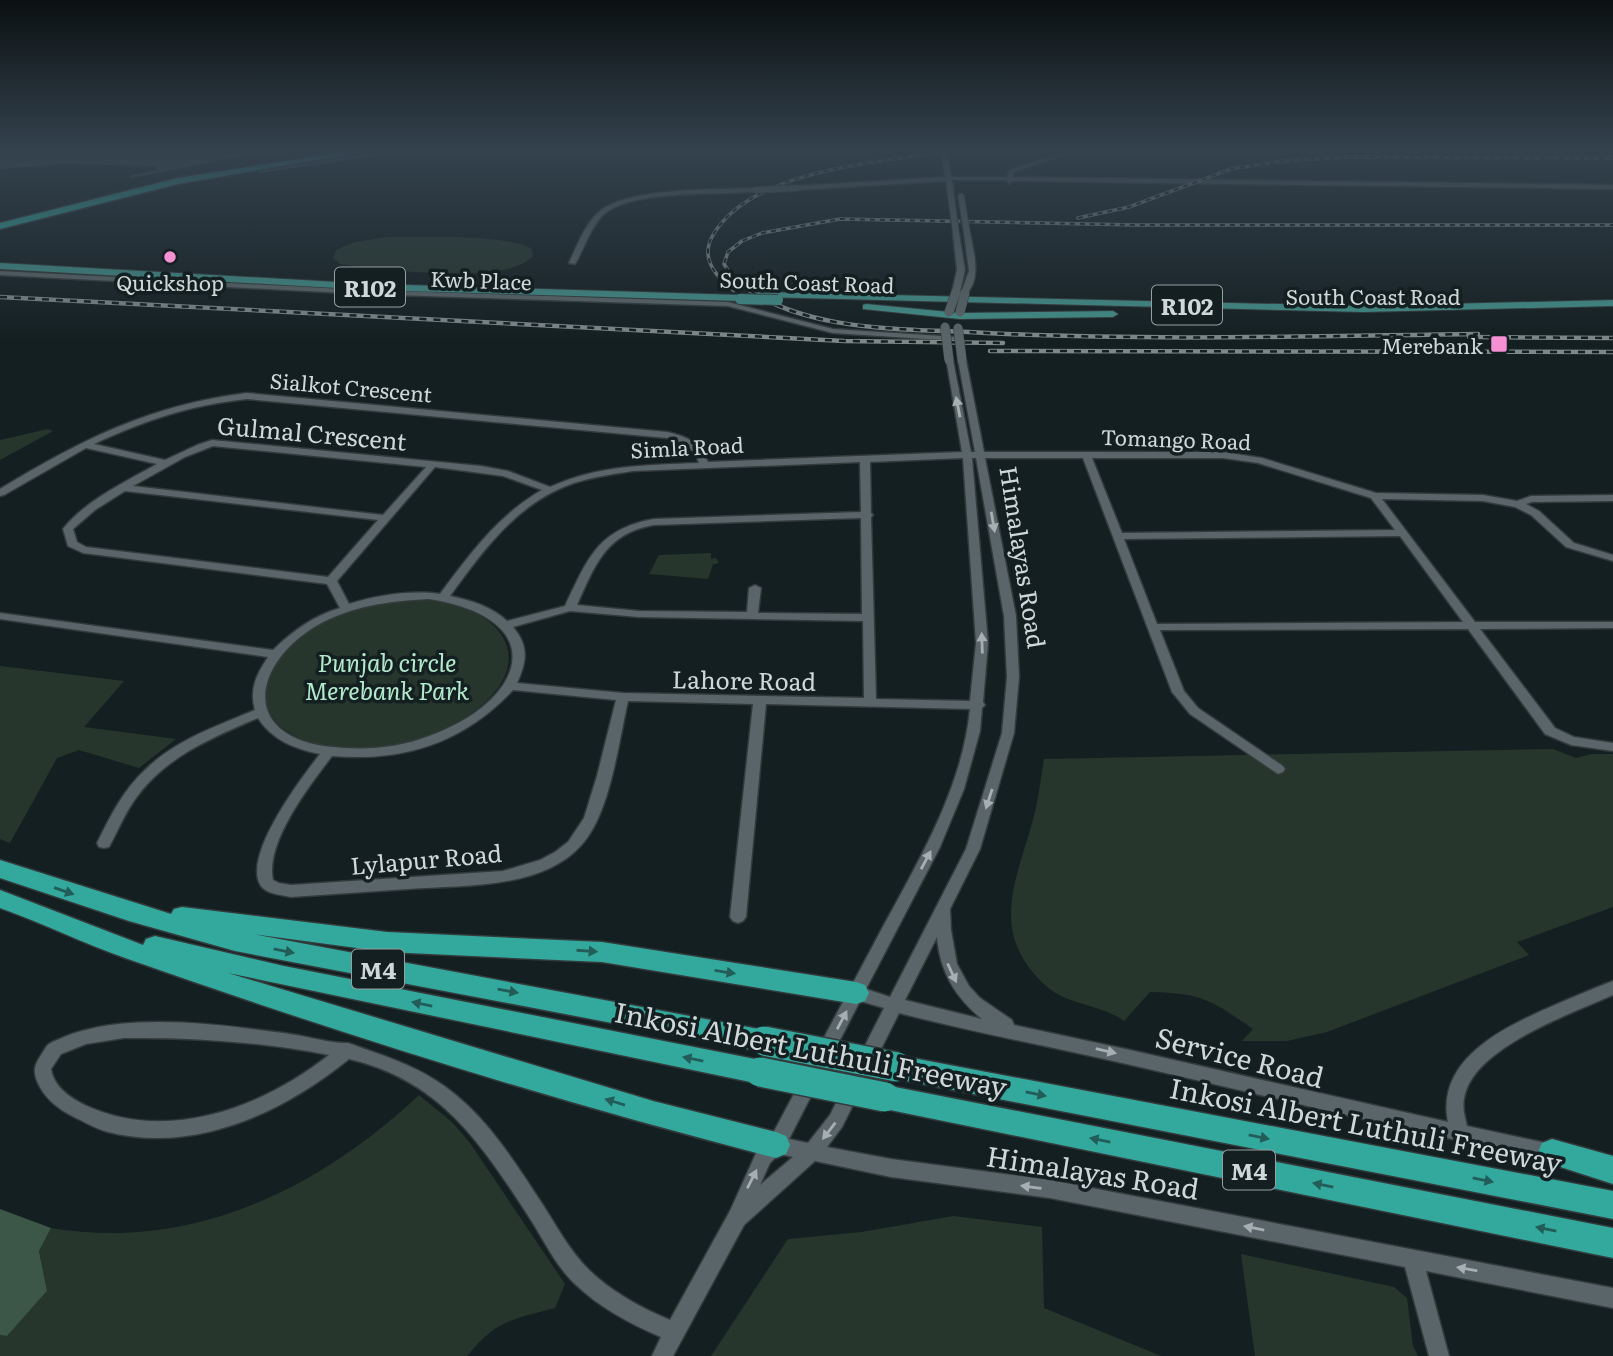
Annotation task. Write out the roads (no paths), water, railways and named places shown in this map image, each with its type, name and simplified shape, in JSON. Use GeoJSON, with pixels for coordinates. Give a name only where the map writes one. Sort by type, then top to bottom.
{"type":"FeatureCollection","features":[{"type":"Feature","properties":{"kind":"highway"},"geometry":{"type":"LineString","coordinates":[[0,226],[40,215]]}},
{"type":"Feature","properties":{"kind":"highway"},"geometry":{"type":"LineString","coordinates":[[0,236],[66,215]]}},
{"type":"Feature","properties":{"kind":"highway","name":"Inkosi Albert Luthuli Freeway"},"geometry":{"type":"LineString","coordinates":[[0,869],[128,912],[261,946],[1613,1205]]}},
{"type":"Feature","properties":{"kind":"highway"},"geometry":{"type":"LineString","coordinates":[[13,904],[132,951],[238,987],[653,1114],[776,1145]]}},
{"type":"Feature","properties":{"kind":"highway","name":"Inkosi Albert Luthuli Freeway"},"geometry":{"type":"LineString","coordinates":[[13,904],[191,955],[1613,1243]]}},
{"type":"Feature","properties":{"kind":"highway"},"geometry":{"type":"LineString","coordinates":[[128,912],[387,942],[602,952],[856,993]]}},
{"type":"Feature","properties":{"kind":"highway"},"geometry":{"type":"LineString","coordinates":[[1552,1152],[1613,1170]]}},
{"type":"Feature","properties":{"kind":"main road","name":"South Coast Road"},"geometry":{"type":"LineString","coordinates":[[0,263],[369,283],[693,292],[735,296]]}},
{"type":"Feature","properties":{"kind":"main road","name":"South Coast Road"},"geometry":{"type":"LineString","coordinates":[[0,263],[372,288],[735,296],[760,293],[1177,305],[1281,311],[1490,314],[1613,310]]}},
{"type":"Feature","properties":{"kind":"main road"},"geometry":{"type":"LineString","coordinates":[[760,293],[961,291],[1177,305]]}},
{"type":"Feature","properties":{"kind":"main road"},"geometry":{"type":"LineString","coordinates":[[735,296],[907,311],[947,319],[960,314],[1196,312]]}},
{"type":"Feature","properties":{"kind":"main road","name":"South Coast Road"},"geometry":{"type":"LineString","coordinates":[[777,300],[1196,312],[1613,303]]}},
{"type":"Feature","properties":{"kind":"main road"},"geometry":{"type":"LineString","coordinates":[[1481,306],[1490,314]]}},
{"type":"Feature","properties":{"kind":"street"},"geometry":{"type":"LineString","coordinates":[[573,262],[600,215]]}},
{"type":"Feature","properties":{"kind":"street","name":"Himalayas Road"},"geometry":{"type":"LineString","coordinates":[[737,1218],[810,1154],[836,1121],[973,849],[1008,733],[1013,660],[1010,616],[982,454],[957,339],[961,270],[954,215]]}},
{"type":"Feature","properties":{"kind":"street","name":"Himalayas Road"},"geometry":{"type":"LineString","coordinates":[[673,1332],[737,1218],[747,1189],[764,1157],[776,1145],[856,993],[946,816],[967,760],[979,705],[982,643],[967,454],[944,338],[947,319],[973,271],[964,215]]}},
{"type":"Feature","properties":{"kind":"street","name":"Kwb Place"},"geometry":{"type":"LineString","coordinates":[[0,273],[363,292],[728,304],[818,329],[857,334],[957,339]]}},
{"type":"Feature","properties":{"kind":"street","name":"Sialkot Crescent"},"geometry":{"type":"LineString","coordinates":[[0,493],[126,424],[176,406],[222,398],[260,397],[667,435],[692,443],[699,451],[704,464]]}},
{"type":"Feature","properties":{"kind":"street","name":"Gulmal Crescent"},"geometry":{"type":"LineString","coordinates":[[331,581],[83,550],[72,544],[67,533],[75,520],[125,488],[197,446],[212,443],[505,473],[550,490]]}},
{"type":"Feature","properties":{"kind":"street"},"geometry":{"type":"LineString","coordinates":[[86,444],[166,463]]}},
{"type":"Feature","properties":{"kind":"street","name":"Tomango Road"},"geometry":{"type":"LineString","coordinates":[[982,454],[1242,457],[1375,496],[1483,498],[1518,504],[1531,499],[1613,498]]}},
{"type":"Feature","properties":{"kind":"street","name":"Simla Road"},"geometry":{"type":"LineString","coordinates":[[444,597],[504,520],[550,490],[620,469],[982,454]]}},
{"type":"Feature","properties":{"kind":"street"},"geometry":{"type":"LineString","coordinates":[[1086,454],[1173,682],[1188,706],[1278,769]]}},
{"type":"Feature","properties":{"kind":"street"},"geometry":{"type":"LineString","coordinates":[[865,459],[870,702]]}},
{"type":"Feature","properties":{"kind":"street"},"geometry":{"type":"LineString","coordinates":[[346,609],[331,581],[433,464]]}},
{"type":"Feature","properties":{"kind":"street"},"geometry":{"type":"LineString","coordinates":[[125,488],[384,518]]}},
{"type":"Feature","properties":{"kind":"street"},"geometry":{"type":"LineString","coordinates":[[1375,496],[1550,731],[1571,741],[1613,747]]}},
{"type":"Feature","properties":{"kind":"street"},"geometry":{"type":"LineString","coordinates":[[1518,504],[1535,513],[1570,545],[1613,558]]}},
{"type":"Feature","properties":{"kind":"street"},"geometry":{"type":"LineString","coordinates":[[570,608],[605,543],[615,533],[635,524],[868,515]]}},
{"type":"Feature","properties":{"kind":"street"},"geometry":{"type":"LineString","coordinates":[[1118,536],[1403,533]]}},
{"type":"Feature","properties":{"kind":"street"},"geometry":{"type":"LineString","coordinates":[[752,616],[755,588]]}},
{"type":"Feature","properties":{"kind":"street"},"geometry":{"type":"LineString","coordinates":[[397,597],[444,597],[475,604],[507,625],[514,635],[519,656],[508,686],[478,716],[430,740],[374,753],[329,751],[299,744],[282,735],[261,712],[258,688],[276,654],[300,632],[346,609],[397,597]]}},
{"type":"Feature","properties":{"kind":"street"},"geometry":{"type":"LineString","coordinates":[[507,625],[570,608],[639,614],[869,618]]}},
{"type":"Feature","properties":{"kind":"street"},"geometry":{"type":"LineString","coordinates":[[0,616],[276,654]]}},
{"type":"Feature","properties":{"kind":"street"},"geometry":{"type":"LineString","coordinates":[[1154,627],[1613,625]]}},
{"type":"Feature","properties":{"kind":"street","name":"Lahore Road"},"geometry":{"type":"LineString","coordinates":[[508,686],[623,697],[979,705]]}},
{"type":"Feature","properties":{"kind":"street","name":"Lylapur Road"},"geometry":{"type":"LineString","coordinates":[[329,751],[296,793],[276,832],[265,870],[266,881],[270,885],[292,891],[503,877],[556,859],[576,844],[591,825],[623,697]]}},
{"type":"Feature","properties":{"kind":"street"},"geometry":{"type":"LineString","coordinates":[[738,917],[760,701]]}},
{"type":"Feature","properties":{"kind":"street"},"geometry":{"type":"LineString","coordinates":[[104,843],[128,796],[158,763],[189,743],[261,712]]}},
{"type":"Feature","properties":{"kind":"street"},"geometry":{"type":"LineString","coordinates":[[943,906],[943,948],[953,979],[979,1007],[1016,1031]]}},
{"type":"Feature","properties":{"kind":"street"},"geometry":{"type":"LineString","coordinates":[[1460,1134],[1455,1098],[1466,1071],[1483,1053],[1510,1035],[1613,988]]}},
{"type":"Feature","properties":{"kind":"street","name":"Service Road"},"geometry":{"type":"LineString","coordinates":[[856,993],[894,1005],[1460,1134],[1613,1163]]}},
{"type":"Feature","properties":{"kind":"street"},"geometry":{"type":"LineString","coordinates":[[348,1051],[319,1076],[272,1102],[223,1120],[172,1129],[120,1126],[79,1112],[54,1094],[45,1083],[42,1068],[49,1053],[67,1040],[159,1031],[214,1031],[348,1051],[394,1063],[438,1088],[460,1107],[577,1270],[614,1303],[673,1332],[662,1356]]}},
{"type":"Feature","properties":{"kind":"street","name":"Himalayas Road"},"geometry":{"type":"LineString","coordinates":[[776,1145],[810,1154],[943,1176],[1050,1189],[1613,1298]]}},
{"type":"Feature","properties":{"kind":"street"},"geometry":{"type":"LineString","coordinates":[[1413,1260],[1439,1356]]}},
{"type":"Feature","properties":{"kind":"railway"},"geometry":{"type":"LineString","coordinates":[[729,215],[713,235],[708,250],[713,269],[729,286]]}},
{"type":"Feature","properties":{"kind":"railway"},"geometry":{"type":"LineString","coordinates":[[1078,218],[1091,215]]}},
{"type":"Feature","properties":{"kind":"railway"},"geometry":{"type":"LineString","coordinates":[[742,286],[734,280],[724,264],[728,252],[742,241],[762,233],[840,219],[1136,225],[1613,225]]}},
{"type":"Feature","properties":{"kind":"railway"},"geometry":{"type":"LineString","coordinates":[[726,284],[734,290]]}},
{"type":"Feature","properties":{"kind":"railway"},"geometry":{"type":"LineString","coordinates":[[740,284],[795,312],[826,320],[891,328],[1109,337],[1478,334]]}},
{"type":"Feature","properties":{"kind":"railway"},"geometry":{"type":"LineString","coordinates":[[0,297],[844,341],[1003,343]]}},
{"type":"Feature","properties":{"kind":"railway"},"geometry":{"type":"LineString","coordinates":[[1469,337],[1613,338]]}},
{"type":"Feature","properties":{"kind":"railway"},"geometry":{"type":"LineString","coordinates":[[990,351],[1613,352]]}},
{"type":"Feature","properties":{"kind":"place","name":"Quickshop"},"geometry":{"type":"Point","coordinates":[170,257]}},
{"type":"Feature","properties":{"kind":"place","name":"Merebank"},"geometry":{"type":"Point","coordinates":[1499,344]}},
{"type":"Feature","properties":{"kind":"park label","name":"Punjab circle Merebank Park"},"geometry":{"type":"Point","coordinates":[387,675]}}]}
